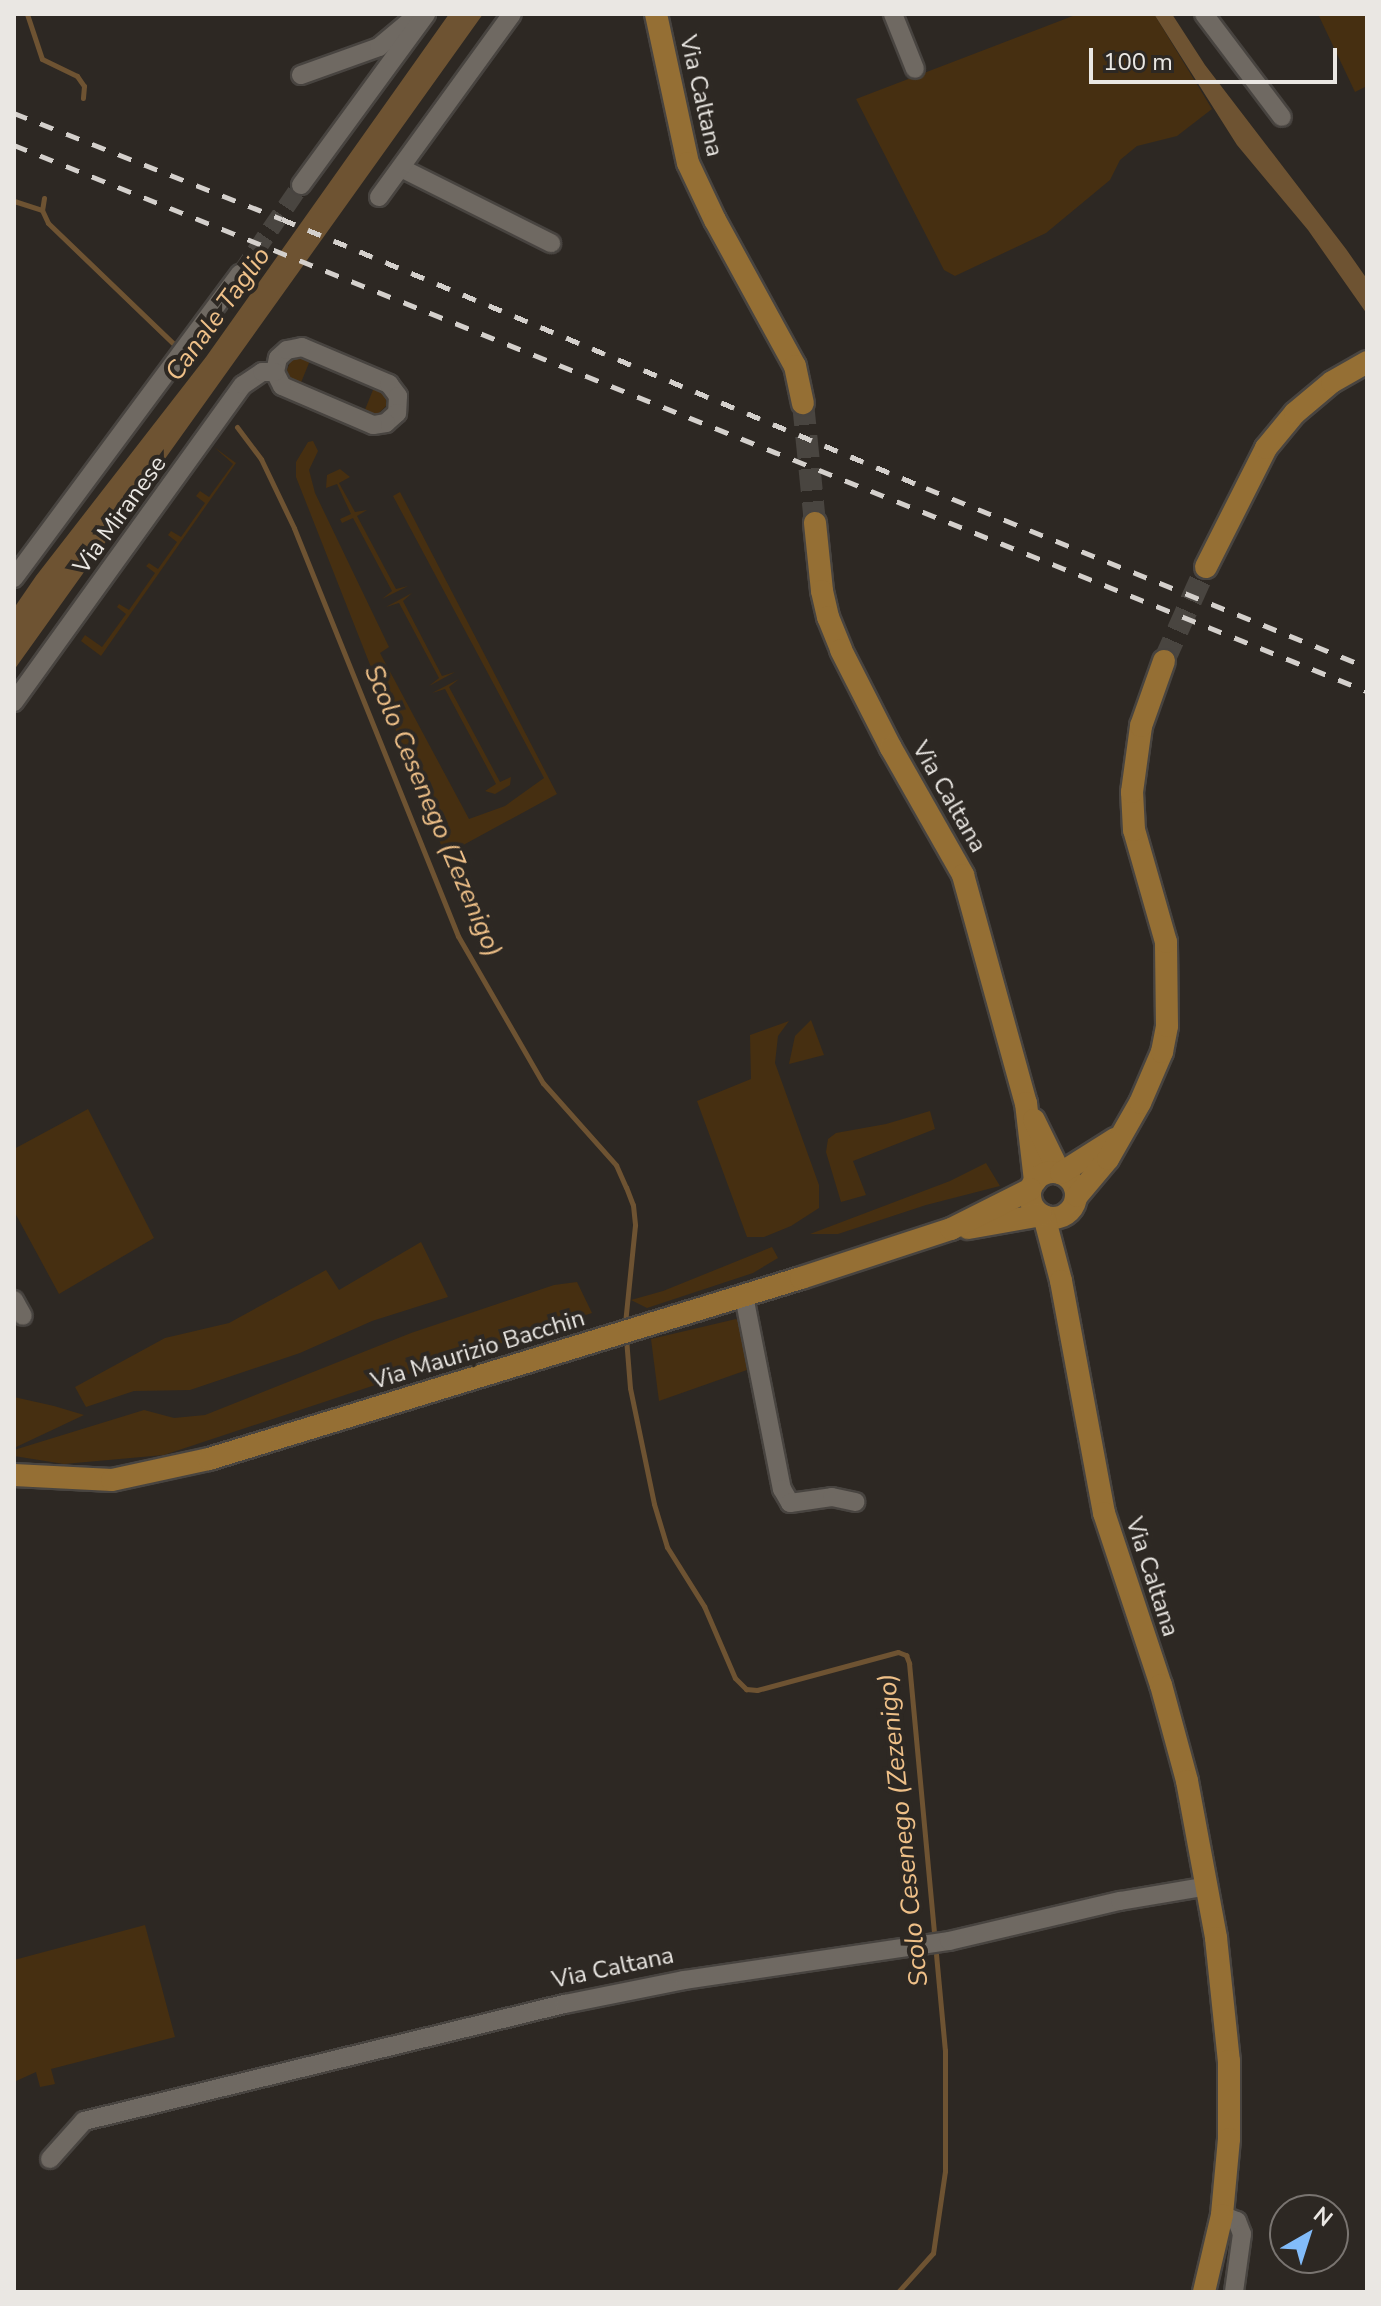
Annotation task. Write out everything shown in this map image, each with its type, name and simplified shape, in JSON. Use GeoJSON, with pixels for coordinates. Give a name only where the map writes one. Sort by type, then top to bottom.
{"type":"FeatureCollection","features":[{"type":"Feature","properties":{"kind":"main road","name":"Via Caltana"},"geometry":{"type":"LineString","coordinates":[[656,14],[688,163],[715,220],[795,366],[803,403]]}},
{"type":"Feature","properties":{"kind":"main road"},"geometry":{"type":"LineString","coordinates":[[1206,567],[1266,448],[1295,413],[1332,382],[1367,362]]}},
{"type":"Feature","properties":{"kind":"main road","name":"Via Caltana"},"geometry":{"type":"LineString","coordinates":[[815,523],[828,617],[891,748],[943,834],[963,875],[1026,1103],[1060,1173]]}},
{"type":"Feature","properties":{"kind":"main road"},"geometry":{"type":"LineString","coordinates":[[1119,1136],[1060,1173],[1043,1174],[1033,1185],[1032,1204],[1042,1215],[1056,1218],[1072,1205],[1108,1159],[1152,1077],[1167,1026],[1166,942],[1134,830],[1132,792],[1141,726],[1164,661]]}},
{"type":"Feature","properties":{"kind":"main road","name":"Via Caltana"},"geometry":{"type":"LineString","coordinates":[[1026,1103],[1033,1185]]}},
{"type":"Feature","properties":{"kind":"main road"},"geometry":{"type":"LineString","coordinates":[[1060,1173],[1073,1182],[1072,1205]]}},
{"type":"Feature","properties":{"kind":"main road","name":"Via Maurizio Bacchin"},"geometry":{"type":"LineString","coordinates":[[14,1475],[112,1480],[157,1473],[656,1324],[951,1229],[1033,1185]]}},
{"type":"Feature","properties":{"kind":"main road","name":"Via Caltana"},"geometry":{"type":"LineString","coordinates":[[1061,1281],[1072,1205]]}},
{"type":"Feature","properties":{"kind":"main road","name":"Via Caltana"},"geometry":{"type":"LineString","coordinates":[[1042,1215],[1061,1281],[1104,1513],[1161,1685],[1187,1781],[1208,1886],[1229,2061],[1229,2139],[1222,2215],[1204,2292]]}},
{"type":"Feature","properties":{"kind":"main road","name":"Via Maurizio Bacchin"},"geometry":{"type":"LineString","coordinates":[[951,1229],[984,1227],[1042,1215]]}},
{"type":"Feature","properties":{"kind":"street"},"geometry":{"type":"LineString","coordinates":[[301,75],[379,47],[418,14]]}},
{"type":"Feature","properties":{"kind":"street"},"geometry":{"type":"LineString","coordinates":[[301,185],[426,14]]}},
{"type":"Feature","properties":{"kind":"street"},"geometry":{"type":"LineString","coordinates":[[379,197],[512,14]]}},
{"type":"Feature","properties":{"kind":"street"},"geometry":{"type":"LineString","coordinates":[[893,14],[915,69]]}},
{"type":"Feature","properties":{"kind":"street"},"geometry":{"type":"LineString","coordinates":[[1204,14],[1282,117]]}},
{"type":"Feature","properties":{"kind":"street"},"geometry":{"type":"LineString","coordinates":[[401,168],[551,243]]}},
{"type":"Feature","properties":{"kind":"street"},"geometry":{"type":"LineString","coordinates":[[14,578],[240,274]]}},
{"type":"Feature","properties":{"kind":"street","name":"Via Miranese"},"geometry":{"type":"LineString","coordinates":[[309,349],[389,384],[398,396],[397,413],[379,425],[365,423],[290,391],[282,386],[275,372],[278,358],[287,350],[309,349]]}},
{"type":"Feature","properties":{"kind":"street","name":"Via Miranese"},"geometry":{"type":"LineString","coordinates":[[14,702],[243,385],[262,372],[275,372]]}},
{"type":"Feature","properties":{"kind":"street"},"geometry":{"type":"LineString","coordinates":[[744,1296],[782,1489],[790,1503],[804,1504],[832,1497],[855,1502]]}},
{"type":"Feature","properties":{"kind":"street","name":"Via Caltana"},"geometry":{"type":"LineString","coordinates":[[60,2146],[84,2121],[97,2117],[565,2004],[684,1980],[949,1941],[1120,1901],[1208,1886]]}},
{"type":"Feature","properties":{"kind":"street"},"geometry":{"type":"LineString","coordinates":[[1222,2215],[1237,2221],[1242,2234],[1234,2292]]}},
{"type":"Feature","properties":{"kind":"shaded area"},"geometry":{"type":"Polygon","coordinates":[[[449,14],[483,14],[14,670],[14,608],[206,357],[449,14]]]}},
{"type":"Feature","properties":{"kind":"shaded area"},"geometry":{"type":"Polygon","coordinates":[[[1078,14],[1154,14],[1212,109],[1177,136],[1137,146],[1120,160],[1110,180],[1046,233],[955,276],[944,270],[856,99],[1078,14]]]}},
{"type":"Feature","properties":{"kind":"shaded area"},"geometry":{"type":"Polygon","coordinates":[[[1154,14],[1172,14],[1205,65],[1346,249],[1367,279],[1367,314],[1308,230],[1237,145],[1154,14]]]}},
{"type":"Feature","properties":{"kind":"shaded area"},"geometry":{"type":"Polygon","coordinates":[[[1318,14],[1367,14],[1367,86],[1355,92],[1318,14]]]}},
{"type":"Feature","properties":{"kind":"shaded area"},"geometry":{"type":"Polygon","coordinates":[[[301,356],[311,358],[300,385],[291,381],[287,370],[291,360],[301,356]]]}},
{"type":"Feature","properties":{"kind":"shaded area"},"geometry":{"type":"Polygon","coordinates":[[[375,385],[386,395],[386,406],[378,414],[368,414],[364,412],[375,385]]]}},
{"type":"Feature","properties":{"kind":"shaded area"},"geometry":{"type":"Polygon","coordinates":[[[313,441],[318,451],[309,470],[315,493],[389,647],[380,653],[469,819],[505,806],[544,778],[393,496],[400,492],[557,794],[445,855],[296,477],[296,462],[308,442],[313,441]]]}},
{"type":"Feature","properties":{"kind":"shaded area"},"geometry":{"type":"Polygon","coordinates":[[[214,447],[236,463],[101,656],[81,641],[85,635],[102,647],[126,614],[117,607],[119,604],[129,610],[155,573],[146,566],[149,563],[158,569],[177,542],[168,535],[171,531],[181,537],[205,503],[196,496],[200,491],[209,497],[233,464],[214,447]]]}},
{"type":"Feature","properties":{"kind":"shaded area"},"geometry":{"type":"Polygon","coordinates":[[[340,469],[350,477],[339,483],[355,512],[367,510],[357,516],[396,589],[408,586],[382,599],[392,591],[353,518],[342,523],[340,519],[351,514],[337,484],[326,488],[327,475],[340,469]]]}},
{"type":"Feature","properties":{"kind":"shaded area"},"geometry":{"type":"Polygon","coordinates":[[[412,593],[403,601],[442,676],[455,672],[429,686],[439,678],[399,603],[386,607],[412,593]]]}},
{"type":"Feature","properties":{"kind":"shaded area"},"geometry":{"type":"Polygon","coordinates":[[[459,679],[449,687],[500,782],[511,777],[510,785],[495,794],[485,791],[496,784],[445,689],[432,693],[459,679]]]}},
{"type":"Feature","properties":{"kind":"shaded area"},"geometry":{"type":"Polygon","coordinates":[[[811,1020],[824,1055],[789,1064],[795,1036],[811,1020]]]}},
{"type":"Feature","properties":{"kind":"shaded area"},"geometry":{"type":"Polygon","coordinates":[[[789,1021],[778,1036],[775,1063],[819,1185],[819,1208],[791,1226],[764,1237],[747,1237],[697,1101],[751,1079],[750,1035],[789,1021]]]}},
{"type":"Feature","properties":{"kind":"shaded area"},"geometry":{"type":"Polygon","coordinates":[[[88,1109],[154,1238],[59,1294],[14,1211],[14,1149],[88,1109]]]}},
{"type":"Feature","properties":{"kind":"shaded area"},"geometry":{"type":"Polygon","coordinates":[[[930,1111],[935,1129],[853,1161],[866,1195],[841,1202],[826,1152],[828,1139],[836,1133],[886,1124],[930,1111]]]}},
{"type":"Feature","properties":{"kind":"shaded area"},"geometry":{"type":"Polygon","coordinates":[[[986,1163],[1000,1186],[926,1205],[838,1234],[810,1234],[950,1181],[986,1163]]]}},
{"type":"Feature","properties":{"kind":"shaded area"},"geometry":{"type":"Polygon","coordinates":[[[421,1242],[448,1297],[372,1321],[300,1353],[190,1390],[134,1391],[86,1407],[75,1387],[165,1338],[229,1323],[326,1270],[339,1290],[421,1242]]]}},
{"type":"Feature","properties":{"kind":"shaded area"},"geometry":{"type":"Polygon","coordinates":[[[772,1247],[778,1258],[753,1273],[647,1308],[631,1300],[663,1291],[772,1247]]]}},
{"type":"Feature","properties":{"kind":"shaded area"},"geometry":{"type":"Polygon","coordinates":[[[577,1282],[592,1313],[164,1455],[64,1464],[14,1456],[14,1450],[144,1410],[174,1418],[205,1415],[411,1333],[554,1285],[577,1282]]]}},
{"type":"Feature","properties":{"kind":"shaded area"},"geometry":{"type":"Polygon","coordinates":[[[736,1319],[740,1322],[747,1370],[659,1401],[651,1339],[736,1319]]]}},
{"type":"Feature","properties":{"kind":"shaded area"},"geometry":{"type":"Polygon","coordinates":[[[14,1397],[54,1406],[84,1415],[14,1448],[14,1397]]]}},
{"type":"Feature","properties":{"kind":"shaded area"},"geometry":{"type":"Polygon","coordinates":[[[145,1925],[175,2037],[51,2069],[55,2084],[40,2087],[36,2072],[14,2082],[14,1960],[145,1925]]]}},
{"type":"Feature","properties":{"kind":"waterway","name":"Scolo Cesenego (Zezenigo)"},"geometry":{"type":"LineString","coordinates":[[27,14],[42,59],[77,76],[84,86],[83,98]]}},
{"type":"Feature","properties":{"kind":"waterway","name":"Scolo Cesenego (Zezenigo)"},"geometry":{"type":"LineString","coordinates":[[44,198],[42,210],[48,223],[176,346]]}},
{"type":"Feature","properties":{"kind":"waterway"},"geometry":{"type":"LineString","coordinates":[[14,201],[42,210]]}},
{"type":"Feature","properties":{"kind":"waterway","name":"Scolo Cesenego (Zezenigo)"},"geometry":{"type":"LineString","coordinates":[[237,427],[261,459],[294,528],[458,936],[543,1083],[616,1165],[626,1187],[633,1205],[635,1225],[625,1324]]}},
{"type":"Feature","properties":{"kind":"waterway","name":"Scolo Cesenego (Zezenigo)"},"geometry":{"type":"LineString","coordinates":[[626,1338],[630,1388],[654,1504],[667,1547],[704,1606],[735,1678],[746,1689],[757,1690],[898,1652],[906,1655],[909,1663],[945,2050],[945,2171],[933,2253],[898,2292]]}},
{"type":"Feature","properties":{"kind":"tunnel"},"geometry":{"type":"LineString","coordinates":[[240,274],[301,185]]}},
{"type":"Feature","properties":{"kind":"tunnel"},"geometry":{"type":"LineString","coordinates":[[803,403],[815,523]]}},
{"type":"Feature","properties":{"kind":"tunnel"},"geometry":{"type":"LineString","coordinates":[[1164,661],[1206,567]]}},
{"type":"Feature","properties":{"kind":"railway"},"geometry":{"type":"LineString","coordinates":[[14,113],[282,219],[926,488],[1367,667]]}},
{"type":"Feature","properties":{"kind":"railway"},"geometry":{"type":"LineString","coordinates":[[14,145],[1367,691]]}},
{"type":"Feature","properties":{"kind":"water label","name":"Canale Taglio"},"geometry":{"type":"Point","coordinates":[218,314]}}]}
